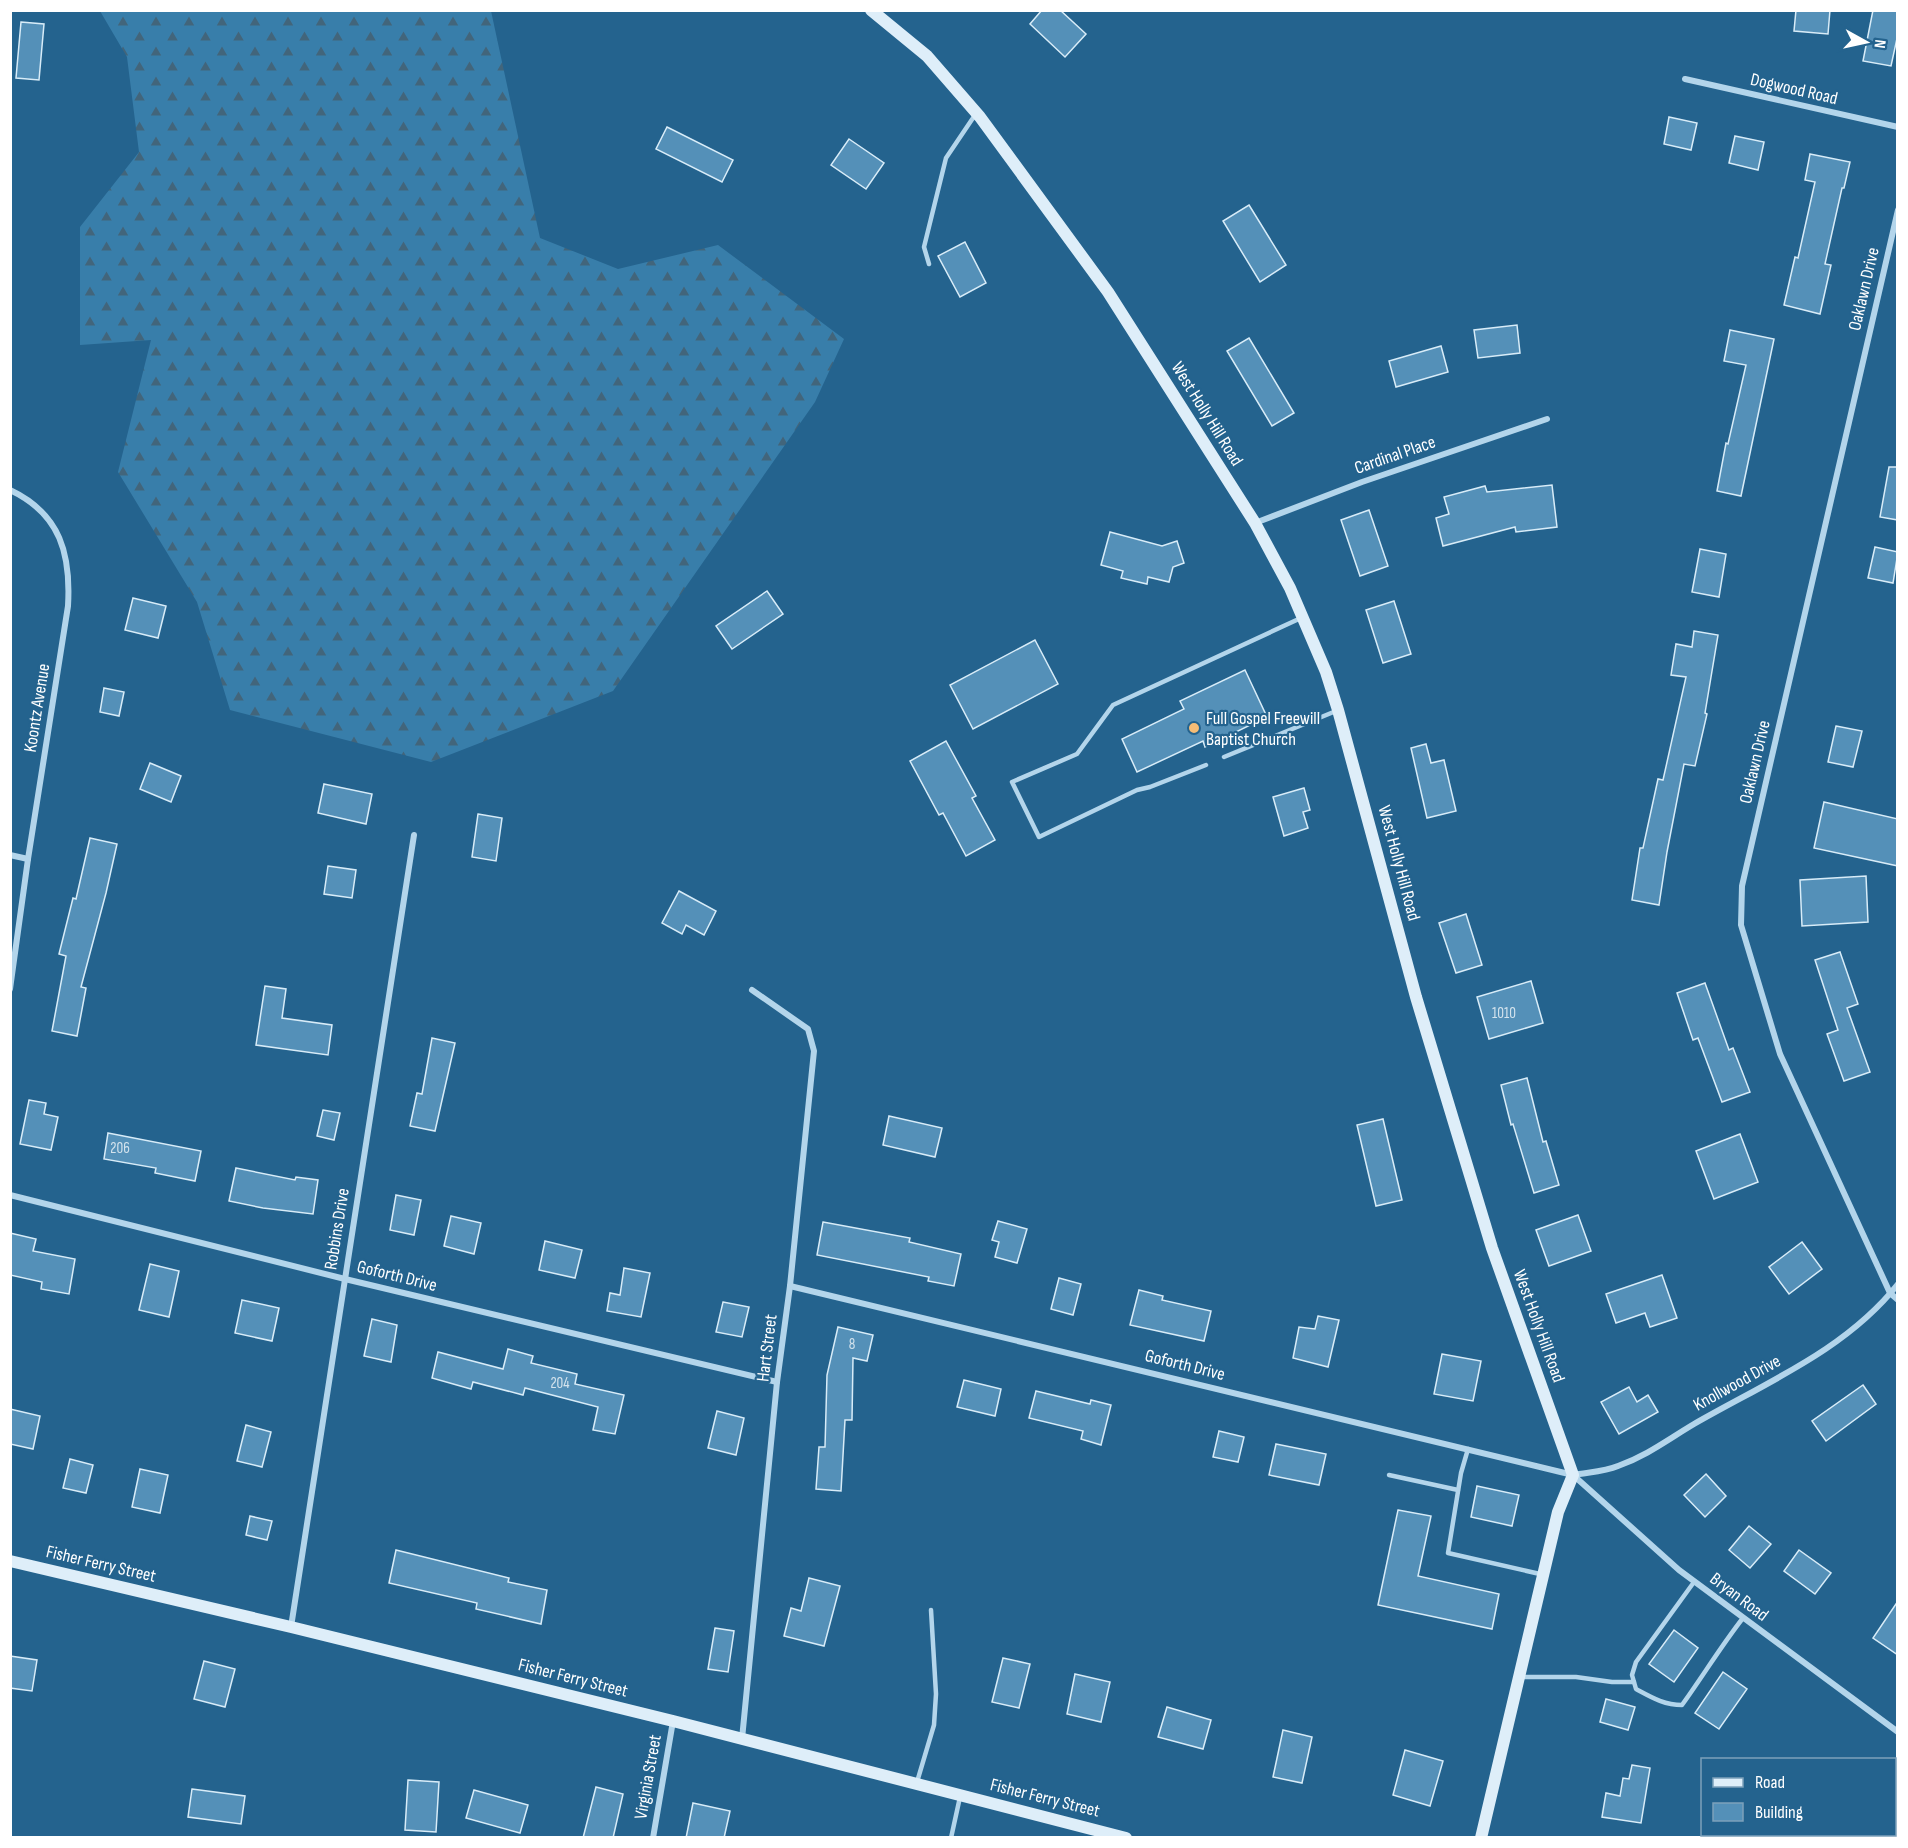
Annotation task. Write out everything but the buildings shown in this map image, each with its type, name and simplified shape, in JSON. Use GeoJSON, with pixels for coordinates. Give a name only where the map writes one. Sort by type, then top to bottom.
{"type":"FeatureCollection","features":[{"type":"Feature","properties":{"kind":"street","name":"West Holly Hill Road"},"geometry":{"type":"LineString","coordinates":[[871,10],[927,56],[976,112],[1108,292],[1255,524],[1290,588],[1326,672],[1416,997],[1492,1248],[1573,1474]]}},
{"type":"Feature","properties":{"kind":"street","name":"Dogwood Road"},"geometry":{"type":"LineString","coordinates":[[1685,79],[1898,127]]}},
{"type":"Feature","properties":{"kind":"street","name":"Oaklawn Drive"},"geometry":{"type":"LineString","coordinates":[[1898,210],[1742,886],[1741,925],[1780,1054],[1890,1293],[1898,1300]]}},
{"type":"Feature","properties":{"kind":"street","name":"Cardinal Place"},"geometry":{"type":"LineString","coordinates":[[1255,524],[1362,482],[1547,419]]}},
{"type":"Feature","properties":{"kind":"street","name":"Koontz Avenue"},"geometry":{"type":"LineString","coordinates":[[10,490],[47,516],[63,543],[70,578],[68,606],[10,989]]}},
{"type":"Feature","properties":{"kind":"street","name":"Robbins Drive"},"geometry":{"type":"LineString","coordinates":[[291,1627],[414,835]]}},
{"type":"Feature","properties":{"kind":"street"},"geometry":{"type":"LineString","coordinates":[[10,855],[28,859]]}},
{"type":"Feature","properties":{"kind":"street","name":"Hart Street"},"geometry":{"type":"LineString","coordinates":[[742,1740],[777,1382],[790,1286],[814,1051],[808,1029],[752,990]]}},
{"type":"Feature","properties":{"kind":"street","name":"Goforth Drive"},"geometry":{"type":"LineString","coordinates":[[10,1195],[345,1279],[777,1382]]}},
{"type":"Feature","properties":{"kind":"street","name":"Knollwood Drive"},"geometry":{"type":"LineString","coordinates":[[1573,1474],[1615,1468],[1647,1454],[1692,1425],[1799,1366],[1850,1332],[1898,1284]]}},
{"type":"Feature","properties":{"kind":"street","name":"Goforth Drive"},"geometry":{"type":"LineString","coordinates":[[790,1286],[1573,1474]]}},
{"type":"Feature","properties":{"kind":"street"},"geometry":{"type":"LineString","coordinates":[[1481,1838],[1558,1512],[1573,1474]]}},
{"type":"Feature","properties":{"kind":"street","name":"Bryan Road"},"geometry":{"type":"LineString","coordinates":[[1573,1474],[1633,1530],[1694,1582],[1898,1732]]}},
{"type":"Feature","properties":{"kind":"street","name":"Fisher Ferry Street"},"geometry":{"type":"LineString","coordinates":[[10,1561],[673,1721],[1126,1838]]}},
{"type":"Feature","properties":{"kind":"street","name":"Virginia Street"},"geometry":{"type":"LineString","coordinates":[[653,1838],[673,1721]]}},
{"type":"Feature","properties":{"kind":"lane"},"geometry":{"type":"LineString","coordinates":[[929,264],[924,247],[946,158],[976,112]]}},
{"type":"Feature","properties":{"kind":"lane"},"geometry":{"type":"LineString","coordinates":[[1206,765],[1137,790],[1039,837],[1012,782],[1077,754],[1113,705],[1303,617]]}},
{"type":"Feature","properties":{"kind":"lane"},"geometry":{"type":"LineString","coordinates":[[1224,757],[1338,710]]}},
{"type":"Feature","properties":{"kind":"lane"},"geometry":{"type":"LineString","coordinates":[[1468,1449],[1458,1490],[1448,1553],[1543,1575]]}},
{"type":"Feature","properties":{"kind":"lane"},"geometry":{"type":"LineString","coordinates":[[1389,1474],[1458,1490]]}},
{"type":"Feature","properties":{"kind":"lane"},"geometry":{"type":"LineString","coordinates":[[1694,1582],[1636,1662],[1632,1675],[1636,1689],[1656,1700],[1682,1705],[1723,1643],[1743,1618]]}},
{"type":"Feature","properties":{"kind":"lane"},"geometry":{"type":"LineString","coordinates":[[916,1784],[934,1725],[936,1670],[931,1610]]}},
{"type":"Feature","properties":{"kind":"lane"},"geometry":{"type":"LineString","coordinates":[[1519,1677],[1576,1677],[1612,1682],[1634,1682]]}},
{"type":"Feature","properties":{"kind":"lane"},"geometry":{"type":"LineString","coordinates":[[951,1838],[961,1795]]}},
{"type":"Feature","properties":{"kind":"green space"},"geometry":{"type":"Polygon","coordinates":[[[100,11],[491,11],[540,238],[618,269],[718,245],[844,339],[815,402],[613,691],[431,762],[230,710],[197,602],[118,472],[151,340],[80,345],[80,227],[139,152],[127,57],[100,11]]]}},
{"type":"Feature","properties":{"kind":"place","name":"Full Gospel Freewill Baptist Church"},"geometry":{"type":"Point","coordinates":[1194,728]}}]}
